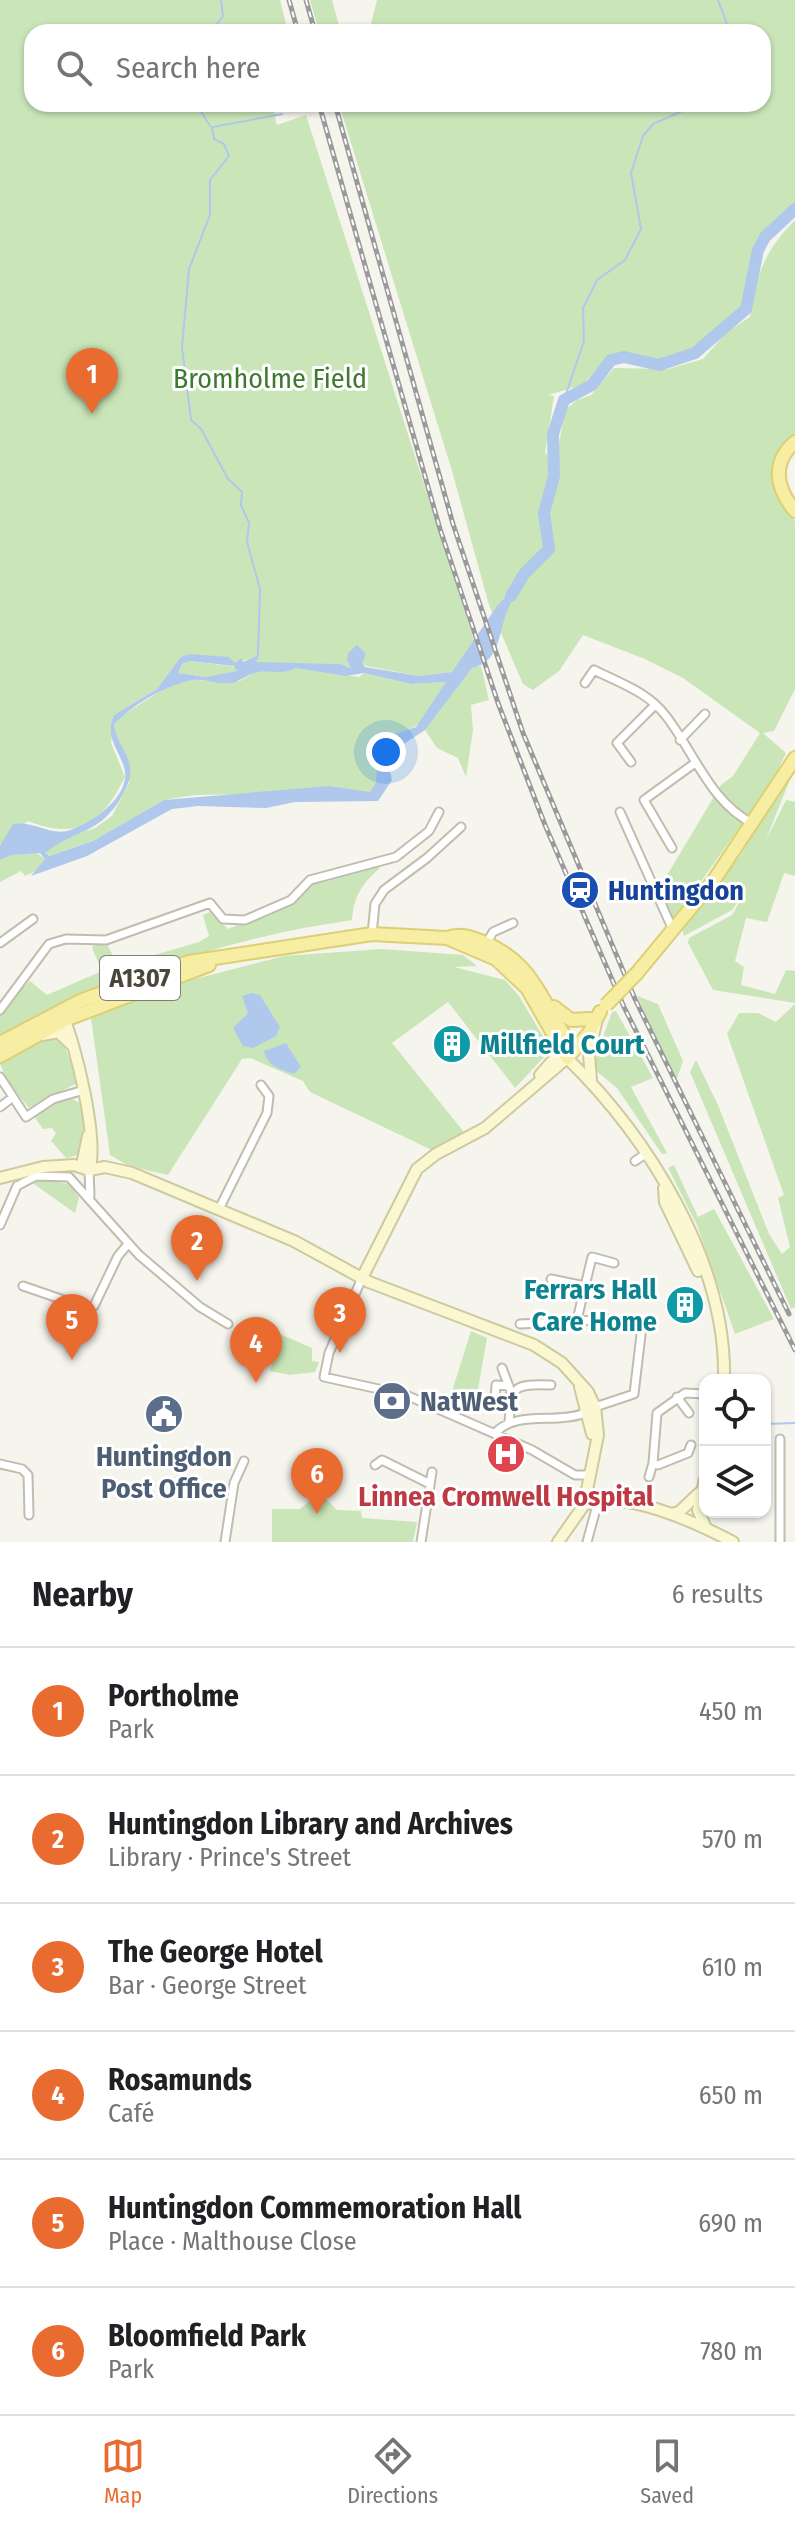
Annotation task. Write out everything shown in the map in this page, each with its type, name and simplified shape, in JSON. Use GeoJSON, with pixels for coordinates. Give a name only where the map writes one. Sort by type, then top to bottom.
{"type":"FeatureCollection","features":[{"type":"Feature","properties":{"kind":"main road"},"geometry":{"type":"LineString","coordinates":[[795,442],[783,456],[778,473],[781,492],[795,511]]}},
{"type":"Feature","properties":{"kind":"main road"},"geometry":{"type":"LineString","coordinates":[[363,1278],[412,1176],[436,1154],[485,1128],[568,1050],[674,931],[754,824],[794,760]]}},
{"type":"Feature","properties":{"kind":"main road","name":"A1307"},"geometry":{"type":"LineString","coordinates":[[0,1043],[174,967],[372,934],[447,938],[456,934],[488,942],[524,971],[548,1002],[571,1020],[598,1014]]}},
{"type":"Feature","properties":{"kind":"main road","name":"A1307"},"geometry":{"type":"LineString","coordinates":[[488,942],[527,988],[568,1050]]}},
{"type":"Feature","properties":{"kind":"main road"},"geometry":{"type":"LineString","coordinates":[[548,1002],[568,1050],[590,1074],[647,1153],[664,1188],[718,1312],[723,1374]]}},
{"type":"Feature","properties":{"kind":"main road"},"geometry":{"type":"LineString","coordinates":[[590,1074],[598,1014]]}},
{"type":"Feature","properties":{"kind":"main road"},"geometry":{"type":"LineString","coordinates":[[63,1016],[84,1090],[88,1136],[93,1145],[89,1170]]}},
{"type":"Feature","properties":{"kind":"main road","name":"A1307"},"geometry":{"type":"LineString","coordinates":[[0,1056],[32,1039],[63,1016]]}},
{"type":"Feature","properties":{"kind":"main road"},"geometry":{"type":"LineString","coordinates":[[32,1039],[58,1032],[74,1047]]}},
{"type":"Feature","properties":{"kind":"main road"},"geometry":{"type":"LineString","coordinates":[[1,1177],[69,1165],[89,1170],[105,1167],[132,1173],[294,1241],[363,1278],[534,1345],[562,1363],[595,1407],[598,1435],[587,1493],[590,1507]]}},
{"type":"Feature","properties":{"kind":"main road"},"geometry":{"type":"LineString","coordinates":[[374,1255],[372,1270],[387,1287]]}},
{"type":"Feature","properties":{"kind":"main road"},"geometry":{"type":"LineString","coordinates":[[578,1381],[590,1423],[593,1488],[607,1499],[669,1514],[733,1542]]}},
{"type":"Feature","properties":{"kind":"main road"},"geometry":{"type":"LineString","coordinates":[[669,1514],[692,1502],[699,1490]]}},
{"type":"Feature","properties":{"kind":"main road"},"geometry":{"type":"LineString","coordinates":[[558,1542],[590,1507],[607,1499]]}},
{"type":"Feature","properties":{"kind":"main road"},"geometry":{"type":"LineString","coordinates":[[702,1518],[706,1528]]}},
{"type":"Feature","properties":{"kind":"street"},"geometry":{"type":"LineString","coordinates":[[586,663],[629,686],[655,705],[727,807],[754,824]]}},
{"type":"Feature","properties":{"kind":"street"},"geometry":{"type":"LineString","coordinates":[[585,683],[594,670]]}},
{"type":"Feature","properties":{"kind":"street"},"geometry":{"type":"LineString","coordinates":[[631,762],[613,745],[655,705]]}},
{"type":"Feature","properties":{"kind":"street"},"geometry":{"type":"LineString","coordinates":[[680,740],[705,714]]}},
{"type":"Feature","properties":{"kind":"street"},"geometry":{"type":"LineString","coordinates":[[672,848],[664,842],[641,803],[695,763]]}},
{"type":"Feature","properties":{"kind":"street"},"geometry":{"type":"LineString","coordinates":[[0,1010],[49,944],[66,939],[106,940],[210,903],[223,919],[245,920],[291,900],[310,880],[396,857],[429,831],[439,812]]}},
{"type":"Feature","properties":{"kind":"street"},"geometry":{"type":"LineString","coordinates":[[620,812],[674,931]]}},
{"type":"Feature","properties":{"kind":"street"},"geometry":{"type":"LineString","coordinates":[[372,934],[375,904],[384,890],[461,827]]}},
{"type":"Feature","properties":{"kind":"street"},"geometry":{"type":"LineString","coordinates":[[0,943],[33,919]]}},
{"type":"Feature","properties":{"kind":"street"},"geometry":{"type":"LineString","coordinates":[[488,942],[513,923]]}},
{"type":"Feature","properties":{"kind":"street"},"geometry":{"type":"LineString","coordinates":[[0,1077],[26,1117],[53,1099],[84,1090]]}},
{"type":"Feature","properties":{"kind":"street"},"geometry":{"type":"LineString","coordinates":[[219,1209],[267,1113],[269,1096],[261,1085]]}},
{"type":"Feature","properties":{"kind":"street"},"geometry":{"type":"LineString","coordinates":[[0,1107],[13,1097]]}},
{"type":"Feature","properties":{"kind":"street"},"geometry":{"type":"LineString","coordinates":[[635,1161],[647,1153]]}},
{"type":"Feature","properties":{"kind":"street"},"geometry":{"type":"LineString","coordinates":[[0,1225],[17,1186],[36,1176],[69,1177],[89,1170],[87,1188],[90,1196]]}},
{"type":"Feature","properties":{"kind":"street"},"geometry":{"type":"LineString","coordinates":[[1,1177],[17,1186]]}},
{"type":"Feature","properties":{"kind":"street"},"geometry":{"type":"LineString","coordinates":[[69,1177],[90,1196],[128,1244],[205,1310],[228,1324]]}},
{"type":"Feature","properties":{"kind":"street"},"geometry":{"type":"LineString","coordinates":[[23,1286],[87,1308],[94,1306],[118,1256],[128,1244]]}},
{"type":"Feature","properties":{"kind":"street"},"geometry":{"type":"LineString","coordinates":[[577,1320],[592,1257],[614,1263]]}},
{"type":"Feature","properties":{"kind":"street"},"geometry":{"type":"LineString","coordinates":[[363,1278],[323,1370],[324,1376],[406,1395],[558,1462],[575,1475],[587,1475],[593,1470]]}},
{"type":"Feature","properties":{"kind":"street"},"geometry":{"type":"LineString","coordinates":[[551,1279],[585,1286]]}},
{"type":"Feature","properties":{"kind":"street"},"geometry":{"type":"LineString","coordinates":[[520,1324],[615,1319],[642,1326],[634,1394],[595,1407]]}},
{"type":"Feature","properties":{"kind":"street"},"geometry":{"type":"LineString","coordinates":[[502,1368],[510,1389],[509,1422]]}},
{"type":"Feature","properties":{"kind":"street"},"geometry":{"type":"LineString","coordinates":[[495,1397],[496,1385],[510,1389],[523,1384],[551,1385]]}},
{"type":"Feature","properties":{"kind":"street"},"geometry":{"type":"LineString","coordinates":[[649,1477],[657,1413],[685,1393],[699,1394]]}},
{"type":"Feature","properties":{"kind":"street"},"geometry":{"type":"LineString","coordinates":[[677,1397],[689,1413]]}},
{"type":"Feature","properties":{"kind":"street"},"geometry":{"type":"LineString","coordinates":[[495,1433],[509,1422],[571,1418],[582,1414]]}},
{"type":"Feature","properties":{"kind":"street"},"geometry":{"type":"LineString","coordinates":[[571,1418],[573,1429]]}},
{"type":"Feature","properties":{"kind":"street"},"geometry":{"type":"LineString","coordinates":[[780,1439],[783,1490],[780,1542]]}},
{"type":"Feature","properties":{"kind":"street"},"geometry":{"type":"LineString","coordinates":[[653,1463],[658,1465],[688,1453],[691,1445]]}},
{"type":"Feature","properties":{"kind":"street"},"geometry":{"type":"LineString","coordinates":[[375,1465],[382,1460],[430,1484]]}},
{"type":"Feature","properties":{"kind":"street"},"geometry":{"type":"LineString","coordinates":[[225,1542],[234,1483],[244,1461]]}},
{"type":"Feature","properties":{"kind":"street"},"geometry":{"type":"LineString","coordinates":[[0,1464],[22,1469],[28,1475],[29,1515]]}},
{"type":"Feature","properties":{"kind":"street"},"geometry":{"type":"LineString","coordinates":[[421,1542],[432,1472]]}},
{"type":"Feature","properties":{"kind":"street"},"geometry":{"type":"LineString","coordinates":[[783,1490],[795,1489]]}},
{"type":"Feature","properties":{"kind":"street"},"geometry":{"type":"LineString","coordinates":[[587,1542],[590,1507]]}},
{"type":"Feature","properties":{"kind":"green space","name":"Bromholme Field"},"geometry":{"type":"Polygon","coordinates":[[[0,0],[280,0],[286,24],[24,24],[24,112],[278,112],[274,113],[277,125],[306,115],[475,644],[452,672],[419,676],[351,663],[352,668],[339,664],[255,663],[258,657],[235,663],[189,654],[182,657],[157,689],[114,715],[111,743],[125,777],[98,816],[87,824],[61,829],[28,821],[0,846],[0,0]]]}},
{"type":"Feature","properties":{"kind":"green space"},"geometry":{"type":"Polygon","coordinates":[[[310,0],[332,0],[339,24],[317,24],[310,0]]]}},
{"type":"Feature","properties":{"kind":"green space"},"geometry":{"type":"Polygon","coordinates":[[[377,0],[795,0],[795,204],[759,239],[742,306],[690,354],[653,362],[624,354],[606,359],[583,385],[548,395],[554,396],[545,453],[556,460],[565,410],[577,400],[591,395],[614,368],[668,369],[703,359],[727,332],[750,317],[756,287],[769,253],[795,220],[795,438],[776,459],[772,479],[779,498],[795,521],[795,689],[774,731],[763,733],[786,753],[773,780],[673,921],[660,887],[721,785],[733,776],[760,733],[683,678],[645,659],[583,635],[559,671],[533,690],[523,684],[489,605],[452,471],[341,112],[771,112],[771,24],[371,24],[377,0]]]}},
{"type":"Feature","properties":{"kind":"green space"},"geometry":{"type":"Polygon","coordinates":[[[190,661],[237,667],[237,672],[206,677],[178,673],[182,664],[190,661]]]}},
{"type":"Feature","properties":{"kind":"green space"},"geometry":{"type":"Polygon","coordinates":[[[481,666],[489,700],[471,705],[473,730],[466,777],[458,758],[437,748],[425,730],[472,667],[481,666]]]}},
{"type":"Feature","properties":{"kind":"green space"},"geometry":{"type":"Polygon","coordinates":[[[295,668],[359,677],[364,673],[411,684],[446,682],[422,722],[388,742],[376,763],[376,782],[370,792],[194,795],[164,800],[93,841],[48,856],[44,852],[67,837],[95,828],[112,816],[129,783],[130,766],[116,737],[114,725],[123,715],[173,683],[240,681],[255,672],[295,668]]]}},
{"type":"Feature","properties":{"kind":"green space"},"geometry":{"type":"Polygon","coordinates":[[[795,767],[765,842],[786,800],[795,802],[795,876],[784,873],[767,922],[746,918],[735,961],[744,967],[741,985],[775,994],[786,970],[795,971],[795,1003],[713,990],[688,943],[689,938],[732,915],[746,890],[732,910],[684,936],[682,927],[740,856],[795,767]]]}},
{"type":"Feature","properties":{"kind":"green space"},"geometry":{"type":"Polygon","coordinates":[[[37,853],[45,859],[36,871],[25,876],[21,871],[0,882],[0,860],[12,855],[37,853]]]}},
{"type":"Feature","properties":{"kind":"green space"},"geometry":{"type":"Polygon","coordinates":[[[372,865],[380,868],[360,891],[352,920],[260,937],[171,962],[84,995],[0,1035],[0,1009],[30,981],[47,995],[102,971],[92,948],[94,945],[107,943],[117,966],[199,942],[209,936],[203,915],[210,912],[228,929],[297,902],[310,883],[329,881],[372,865]]]}},
{"type":"Feature","properties":{"kind":"green space"},"geometry":{"type":"Polygon","coordinates":[[[382,949],[463,955],[477,966],[454,967],[505,980],[519,996],[547,1043],[546,1055],[515,1088],[448,1002],[392,1043],[468,1137],[436,1152],[310,1092],[303,1081],[250,1058],[242,1059],[168,1175],[129,1166],[110,1155],[91,1018],[183,982],[284,956],[382,949]]]}},
{"type":"Feature","properties":{"kind":"green space"},"geometry":{"type":"Polygon","coordinates":[[[637,996],[658,1004],[683,1061],[676,1081],[637,996]]]}},
{"type":"Feature","properties":{"kind":"green space"},"geometry":{"type":"Polygon","coordinates":[[[795,1004],[795,1307],[791,1309],[690,1072],[696,1060],[718,1105],[769,1234],[782,1254],[790,1247],[778,1198],[784,1195],[727,1034],[739,1013],[758,1013],[776,1022],[795,1004]]]}},
{"type":"Feature","properties":{"kind":"green space"},"geometry":{"type":"Polygon","coordinates":[[[616,1011],[653,1078],[631,1087],[667,1153],[662,1154],[617,1088],[595,1070],[597,1053],[612,1012],[616,1011]]]}},
{"type":"Feature","properties":{"kind":"green space"},"geometry":{"type":"Polygon","coordinates":[[[53,1036],[65,1046],[77,1083],[29,1108],[9,1084],[0,1064],[33,1042],[53,1036]]]}},
{"type":"Feature","properties":{"kind":"green space"},"geometry":{"type":"Polygon","coordinates":[[[73,1099],[81,1104],[84,1131],[79,1155],[66,1158],[51,1141],[56,1133],[52,1128],[43,1129],[35,1118],[56,1100],[73,1099]]]}},
{"type":"Feature","properties":{"kind":"green space"},"geometry":{"type":"Polygon","coordinates":[[[674,1165],[698,1217],[714,1209],[774,1319],[735,1334],[697,1225],[668,1168],[674,1165]]]}},
{"type":"Feature","properties":{"kind":"green space"},"geometry":{"type":"Polygon","coordinates":[[[46,1180],[69,1184],[79,1198],[75,1213],[31,1182],[46,1180]]]}},
{"type":"Feature","properties":{"kind":"green space"},"geometry":{"type":"Polygon","coordinates":[[[471,1331],[487,1338],[477,1395],[472,1395],[467,1414],[447,1407],[471,1331]]]}},
{"type":"Feature","properties":{"kind":"green space"},"geometry":{"type":"Polygon","coordinates":[[[280,1334],[312,1348],[312,1361],[319,1362],[315,1372],[290,1375],[270,1371],[280,1334]]]}},
{"type":"Feature","properties":{"kind":"green space"},"geometry":{"type":"Polygon","coordinates":[[[316,1489],[337,1510],[361,1511],[362,1518],[417,1522],[413,1542],[272,1542],[272,1509],[300,1509],[314,1497],[311,1494],[316,1489]]]}},
{"type":"Feature","properties":{"kind":"water"},"geometry":{"type":"Polygon","coordinates":[[[525,576],[507,612],[492,655],[472,668],[425,730],[396,749],[388,763],[392,780],[378,801],[295,802],[266,808],[198,806],[172,809],[87,856],[31,876],[45,859],[40,853],[12,855],[0,860],[0,846],[13,824],[67,831],[87,823],[108,808],[125,778],[124,767],[111,736],[114,715],[157,689],[181,657],[189,654],[229,657],[235,663],[241,658],[243,662],[259,655],[256,662],[340,664],[351,668],[348,653],[357,645],[366,654],[362,664],[365,667],[419,676],[452,672],[497,606],[525,576]],[[190,661],[182,664],[178,673],[206,677],[237,671],[234,666],[190,661]],[[295,668],[255,673],[230,683],[183,682],[130,710],[114,725],[130,766],[130,778],[122,796],[114,809],[96,825],[45,853],[49,856],[93,841],[164,800],[329,786],[370,792],[376,782],[377,752],[388,742],[387,737],[416,727],[446,682],[411,684],[364,673],[346,676],[295,668]]]}},
{"type":"Feature","properties":{"kind":"water"},"geometry":{"type":"Polygon","coordinates":[[[251,993],[260,995],[280,1027],[276,1036],[253,1048],[243,1046],[233,1028],[248,1013],[242,996],[251,993]]]}},
{"type":"Feature","properties":{"kind":"water"},"geometry":{"type":"Polygon","coordinates":[[[286,1043],[301,1067],[294,1074],[272,1064],[264,1051],[286,1043]]]}},
{"type":"Feature","properties":{"kind":"waterway"},"geometry":{"type":"LineString","coordinates":[[217,24],[223,16],[221,0]]}},
{"type":"Feature","properties":{"kind":"waterway"},"geometry":{"type":"LineString","coordinates":[[718,0],[727,24]]}},
{"type":"Feature","properties":{"kind":"waterway"},"geometry":{"type":"LineString","coordinates":[[201,112],[210,126]]}},
{"type":"Feature","properties":{"kind":"waterway"},"geometry":{"type":"LineString","coordinates":[[564,400],[584,341],[583,308],[597,280],[625,260],[641,229],[631,173],[643,136],[653,124],[680,112]]}},
{"type":"Feature","properties":{"kind":"waterway"},"geometry":{"type":"LineString","coordinates":[[213,127],[282,114]]}},
{"type":"Feature","properties":{"kind":"waterway"},"geometry":{"type":"LineString","coordinates":[[212,127],[214,139],[224,144],[229,156],[210,180],[210,215],[189,269],[182,347],[191,420],[201,429],[228,479],[242,492],[241,505],[249,523],[247,542],[260,589],[258,655]]}},
{"type":"Feature","properties":{"kind":"waterway"},"geometry":{"type":"LineString","coordinates":[[511,596],[524,574],[549,549],[544,513],[554,476],[553,434],[564,400],[592,385],[611,360],[624,357],[659,365],[695,353],[746,309],[758,250],[765,237],[795,209]]}},
{"type":"Feature","properties":{"kind":"waterway"},"geometry":{"type":"LineString","coordinates":[[771,1424],[795,1423]]}},
{"type":"Feature","properties":{"kind":"railway"},"geometry":{"type":"LineString","coordinates":[[289,0],[296,24]]}},
{"type":"Feature","properties":{"kind":"railway"},"geometry":{"type":"LineString","coordinates":[[306,0],[313,24]]}},
{"type":"Feature","properties":{"kind":"railway"},"geometry":{"type":"LineString","coordinates":[[321,112],[440,529],[498,703],[545,825],[624,1007],[795,1350]]}},
{"type":"Feature","properties":{"kind":"railway"},"geometry":{"type":"LineString","coordinates":[[337,112],[453,524],[523,733],[635,999],[789,1314]]}},
{"type":"Feature","properties":{"kind":"place","name":"Portholme"},"geometry":{"type":"Point","coordinates":[92,414]}},
{"type":"Feature","properties":{"kind":"place","name":"Huntingdon"},"geometry":{"type":"Point","coordinates":[580,890]}},
{"type":"Feature","properties":{"kind":"place","name":"Millfield Court"},"geometry":{"type":"Point","coordinates":[452,1044]}},
{"type":"Feature","properties":{"kind":"place","name":"Huntingdon Library and Archives"},"geometry":{"type":"Point","coordinates":[197,1281]}},
{"type":"Feature","properties":{"kind":"place","name":"Ferrars Hall Care Home"},"geometry":{"type":"Point","coordinates":[685,1305]}},
{"type":"Feature","properties":{"kind":"place","name":"The George Hotel"},"geometry":{"type":"Point","coordinates":[340,1353]}},
{"type":"Feature","properties":{"kind":"place","name":"Huntingdon Commemoration Hall"},"geometry":{"type":"Point","coordinates":[72,1360]}},
{"type":"Feature","properties":{"kind":"place","name":"Rosamunds"},"geometry":{"type":"Point","coordinates":[256,1383]}},
{"type":"Feature","properties":{"kind":"place","name":"NatWest"},"geometry":{"type":"Point","coordinates":[392,1401]}},
{"type":"Feature","properties":{"kind":"place","name":"Huntingdon Post Office"},"geometry":{"type":"Point","coordinates":[164,1414]}},
{"type":"Feature","properties":{"kind":"place","name":"Linnea Cromwell Hospital"},"geometry":{"type":"Point","coordinates":[506,1454]}},
{"type":"Feature","properties":{"kind":"place","name":"Bloomfield Park"},"geometry":{"type":"Point","coordinates":[317,1514]}}]}
